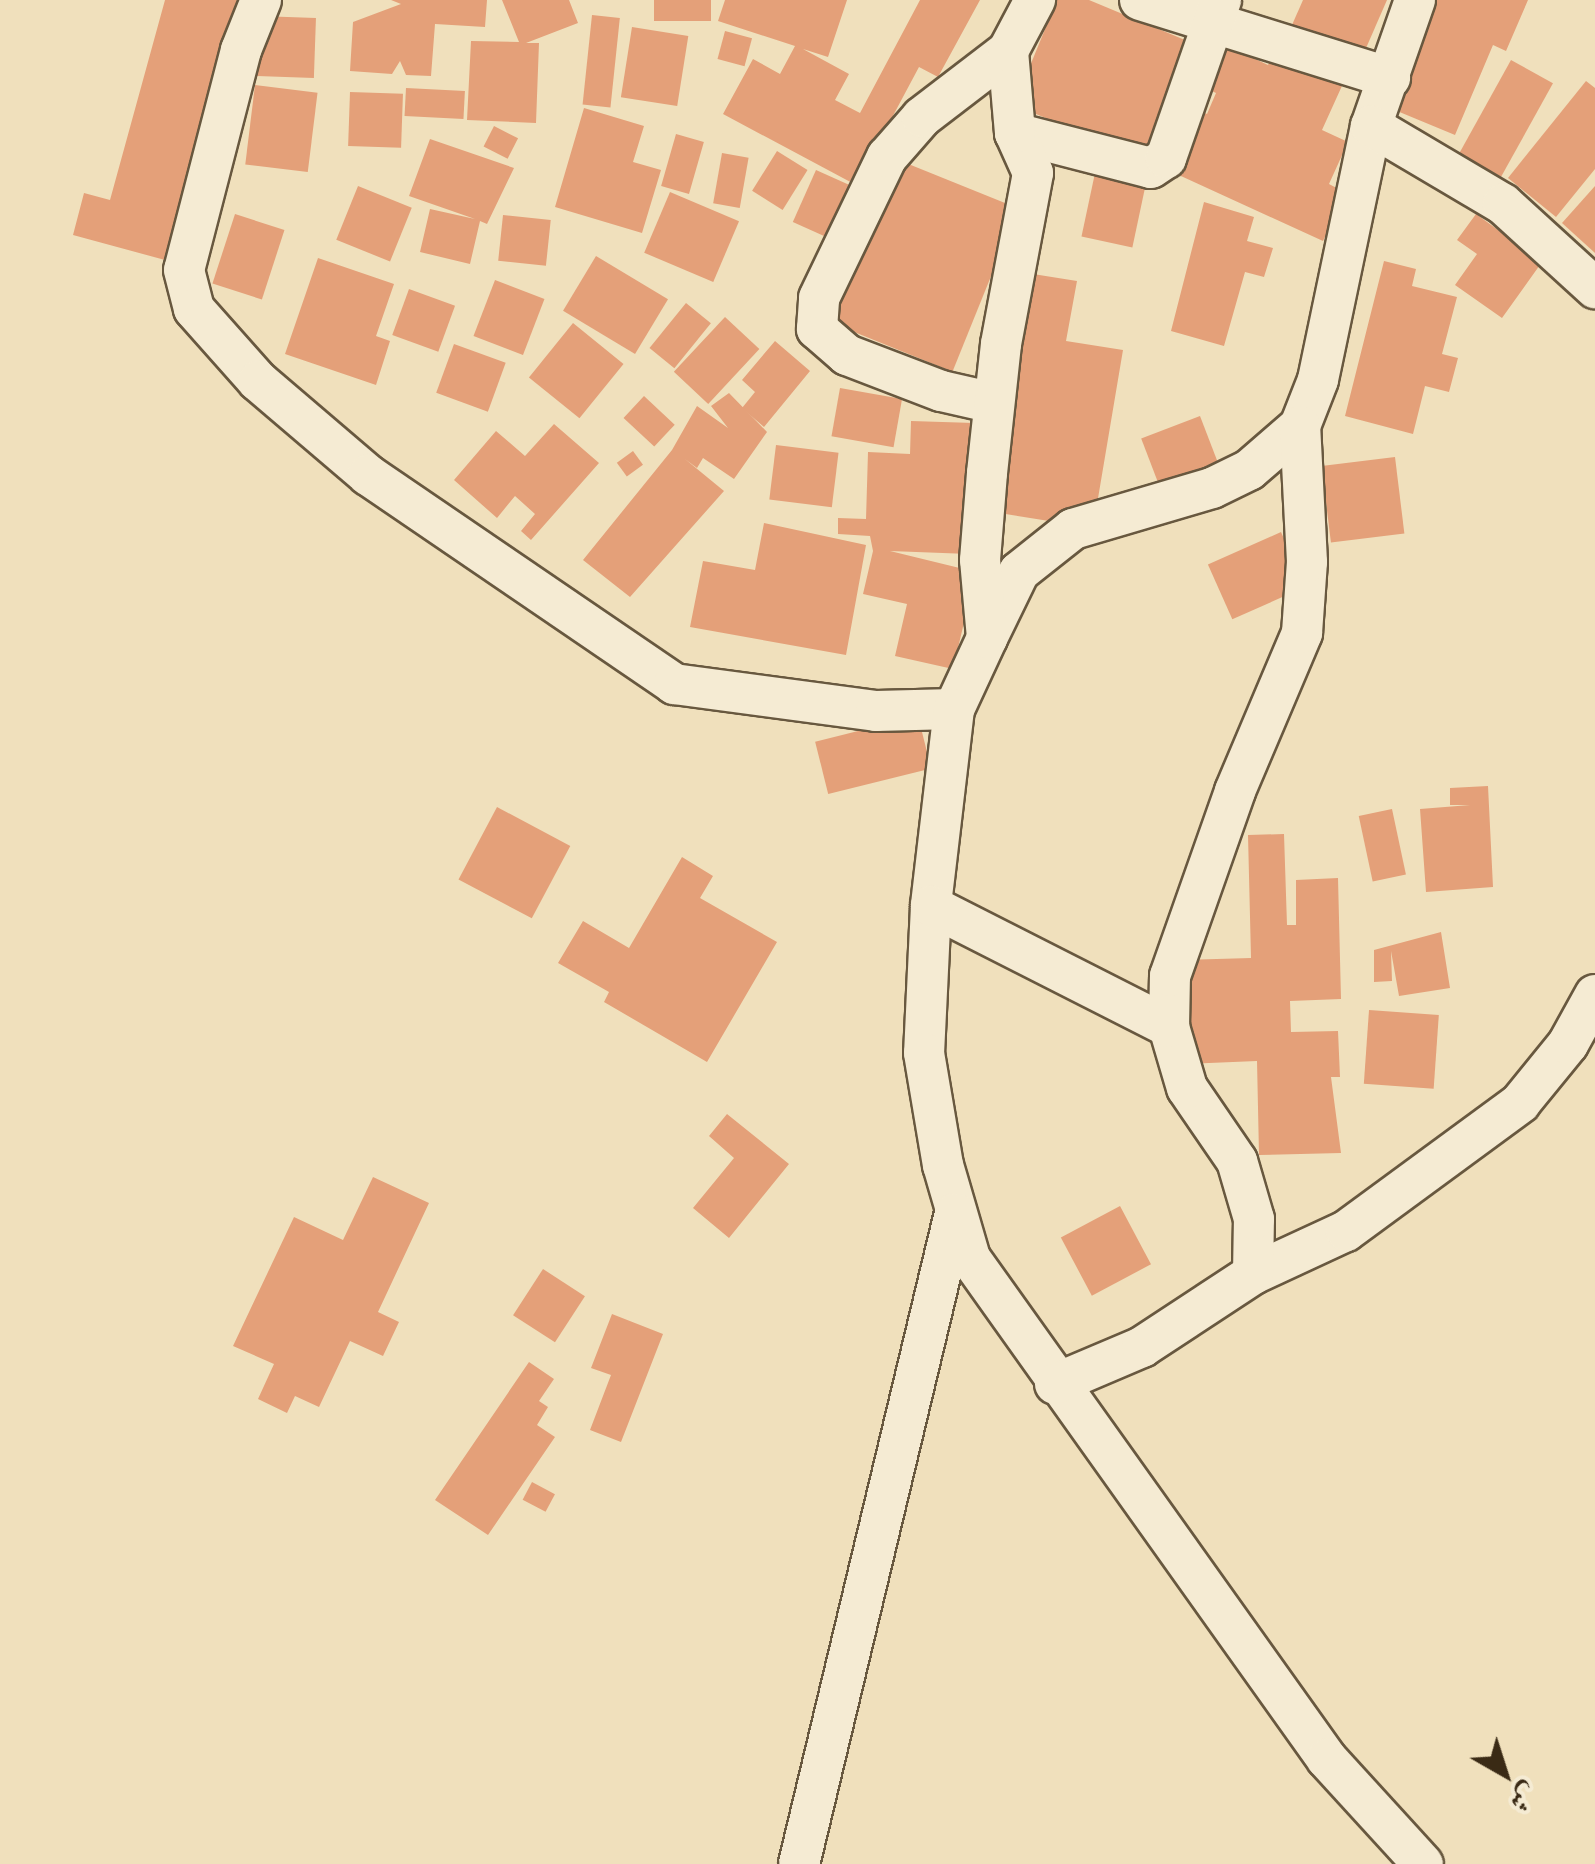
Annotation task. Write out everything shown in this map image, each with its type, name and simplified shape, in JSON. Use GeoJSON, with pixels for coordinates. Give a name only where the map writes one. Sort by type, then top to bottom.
{"type":"FeatureCollection","features":[{"type":"Feature","properties":{"kind":"street"},"geometry":{"type":"LineString","coordinates":[[261,0],[241,50],[184,270],[194,309],[258,381],[368,475],[674,684],[876,711],[954,709]]}},
{"type":"Feature","properties":{"kind":"street"},"geometry":{"type":"LineString","coordinates":[[994,403],[941,390],[847,354],[817,330],[819,298],[886,156],[922,117],[1008,51],[1035,0]]}},
{"type":"Feature","properties":{"kind":"street"},"geometry":{"type":"LineString","coordinates":[[1140,0],[1217,11],[1390,78]]}},
{"type":"Feature","properties":{"kind":"street"},"geometry":{"type":"LineString","coordinates":[[1253,1274],[1254,1218],[1237,1161],[1187,1088],[1169,1027],[1170,976],[1235,790],[1302,634],[1307,562],[1300,426],[1318,380],[1371,126],[1415,0]]}},
{"type":"Feature","properties":{"kind":"street"},"geometry":{"type":"LineString","coordinates":[[1015,133],[1151,168],[1166,158],[1217,11]]}},
{"type":"Feature","properties":{"kind":"street"},"geometry":{"type":"LineString","coordinates":[[986,638],[980,560],[994,403],[1033,173],[1015,133],[1008,51]]}},
{"type":"Feature","properties":{"kind":"street"},"geometry":{"type":"LineString","coordinates":[[1371,126],[1503,204],[1595,288]]}},
{"type":"Feature","properties":{"kind":"street"},"geometry":{"type":"LineString","coordinates":[[1300,426],[1249,470],[1212,488],[1074,529],[1020,572],[954,709],[931,906],[924,1053],[970,1258],[1055,1384],[1326,1759],[1423,1864]]}},
{"type":"Feature","properties":{"kind":"street"},"geometry":{"type":"LineString","coordinates":[[931,906],[1169,1027]]}},
{"type":"Feature","properties":{"kind":"street"},"geometry":{"type":"LineString","coordinates":[[1055,1384],[1142,1347],[1253,1274],[1346,1231],[1490,1127],[1568,1044],[1595,995]]}},
{"type":"Feature","properties":{"kind":"street"},"geometry":{"type":"LineString","coordinates":[[798,1864],[956,1209]]}},
{"type":"Feature","properties":{"kind":"building"},"geometry":{"type":"Polygon","coordinates":[[[165,0],[237,0],[165,260],[73,235],[84,193],[110,200],[165,0]]]}},
{"type":"Feature","properties":{"kind":"building"},"geometry":{"type":"Polygon","coordinates":[[[391,0],[487,0],[485,27],[435,24],[431,76],[406,75],[400,61],[392,74],[350,71],[353,22],[401,4],[391,0]]]}},
{"type":"Feature","properties":{"kind":"building"},"geometry":{"type":"Polygon","coordinates":[[[502,0],[569,0],[578,23],[526,43],[539,43],[536,123],[467,120],[471,41],[519,42],[502,0]]]}},
{"type":"Feature","properties":{"kind":"building"},"geometry":{"type":"Polygon","coordinates":[[[654,0],[711,0],[711,21],[654,21],[654,0]]]}},
{"type":"Feature","properties":{"kind":"building"},"geometry":{"type":"Polygon","coordinates":[[[725,0],[847,0],[828,57],[803,49],[849,74],[835,100],[860,113],[920,0],[980,0],[938,77],[919,67],[856,185],[723,114],[753,59],[780,74],[795,46],[718,21],[725,0]]]}},
{"type":"Feature","properties":{"kind":"building"},"geometry":{"type":"Polygon","coordinates":[[[1057,0],[1089,0],[1197,45],[1145,159],[1014,105],[1057,0]]]}},
{"type":"Feature","properties":{"kind":"building"},"geometry":{"type":"Polygon","coordinates":[[[1303,0],[1387,0],[1363,55],[1292,25],[1303,0]]]}},
{"type":"Feature","properties":{"kind":"building"},"geometry":{"type":"Polygon","coordinates":[[[1431,0],[1528,0],[1506,51],[1493,45],[1455,135],[1385,106],[1431,0]]]}},
{"type":"Feature","properties":{"kind":"building"},"geometry":{"type":"Polygon","coordinates":[[[592,15],[620,18],[610,107],[583,105],[592,15]]]}},
{"type":"Feature","properties":{"kind":"building"},"geometry":{"type":"Polygon","coordinates":[[[259,16],[316,18],[314,78],[257,76],[259,16]]]}},
{"type":"Feature","properties":{"kind":"building"},"geometry":{"type":"Polygon","coordinates":[[[632,27],[688,36],[677,106],[621,97],[632,27]]]}},
{"type":"Feature","properties":{"kind":"building"},"geometry":{"type":"Polygon","coordinates":[[[725,31],[752,38],[745,66],[717,59],[725,31]]]}},
{"type":"Feature","properties":{"kind":"building"},"geometry":{"type":"Polygon","coordinates":[[[1219,42],[1268,65],[1278,45],[1346,77],[1322,130],[1348,142],[1329,184],[1346,193],[1323,241],[1170,171],[1198,110],[1207,114],[1216,93],[1199,85],[1219,42]]]}},
{"type":"Feature","properties":{"kind":"building"},"geometry":{"type":"Polygon","coordinates":[[[1511,60],[1553,83],[1501,177],[1459,154],[1511,60]]]}},
{"type":"Feature","properties":{"kind":"building"},"geometry":{"type":"Polygon","coordinates":[[[1586,81],[1595,88],[1595,169],[1556,217],[1508,178],[1586,81]]]}},
{"type":"Feature","properties":{"kind":"building"},"geometry":{"type":"Polygon","coordinates":[[[255,85],[318,93],[308,172],[245,164],[255,85]]]}},
{"type":"Feature","properties":{"kind":"building"},"geometry":{"type":"Polygon","coordinates":[[[406,88],[465,91],[463,119],[405,116],[406,88]]]}},
{"type":"Feature","properties":{"kind":"building"},"geometry":{"type":"Polygon","coordinates":[[[350,92],[403,94],[401,148],[348,146],[350,92]]]}},
{"type":"Feature","properties":{"kind":"building"},"geometry":{"type":"Polygon","coordinates":[[[584,108],[644,126],[633,162],[661,170],[642,233],[555,207],[584,108]]]}},
{"type":"Feature","properties":{"kind":"building"},"geometry":{"type":"Polygon","coordinates":[[[494,126],[518,138],[508,159],[484,146],[494,126]]]}},
{"type":"Feature","properties":{"kind":"building"},"geometry":{"type":"Polygon","coordinates":[[[676,134],[704,142],[689,194],[661,186],[676,134]]]}},
{"type":"Feature","properties":{"kind":"building"},"geometry":{"type":"Polygon","coordinates":[[[430,139],[514,168],[487,224],[480,221],[470,264],[420,252],[430,209],[475,219],[409,196],[430,139]]]}},
{"type":"Feature","properties":{"kind":"building"},"geometry":{"type":"Polygon","coordinates":[[[777,151],[808,170],[783,210],[752,191],[777,151]]]}},
{"type":"Feature","properties":{"kind":"building"},"geometry":{"type":"Polygon","coordinates":[[[722,153],[749,158],[740,208],[713,203],[722,153]]]}},
{"type":"Feature","properties":{"kind":"building"},"geometry":{"type":"Polygon","coordinates":[[[896,159],[1018,208],[952,372],[830,322],[896,159]]]}},
{"type":"Feature","properties":{"kind":"building"},"geometry":{"type":"Polygon","coordinates":[[[816,170],[849,185],[826,237],[793,222],[816,170]]]}},
{"type":"Feature","properties":{"kind":"building"},"geometry":{"type":"Polygon","coordinates":[[[1095,173],[1146,184],[1132,247],[1081,237],[1095,173]]]}},
{"type":"Feature","properties":{"kind":"building"},"geometry":{"type":"Polygon","coordinates":[[[358,186],[412,208],[390,262],[336,240],[358,186]]]}},
{"type":"Feature","properties":{"kind":"building"},"geometry":{"type":"Polygon","coordinates":[[[1595,186],[1595,253],[1562,223],[1595,186]]]}},
{"type":"Feature","properties":{"kind":"building"},"geometry":{"type":"Polygon","coordinates":[[[670,192],[739,221],[713,282],[644,253],[670,192]]]}},
{"type":"Feature","properties":{"kind":"building"},"geometry":{"type":"Polygon","coordinates":[[[1204,202],[1254,217],[1247,241],[1273,248],[1264,277],[1245,272],[1224,346],[1171,331],[1204,202]]]}},
{"type":"Feature","properties":{"kind":"building"},"geometry":{"type":"Polygon","coordinates":[[[235,214],[284,230],[262,299],[212,283],[235,214]]]}},
{"type":"Feature","properties":{"kind":"building"},"geometry":{"type":"Polygon","coordinates":[[[1476,214],[1542,262],[1502,318],[1455,285],[1477,254],[1457,240],[1476,214]]]}},
{"type":"Feature","properties":{"kind":"building"},"geometry":{"type":"Polygon","coordinates":[[[503,215],[551,220],[546,266],[498,261],[503,215]]]}},
{"type":"Feature","properties":{"kind":"building"},"geometry":{"type":"Polygon","coordinates":[[[596,256],[668,299],[635,354],[563,311],[596,256]]]}},
{"type":"Feature","properties":{"kind":"building"},"geometry":{"type":"Polygon","coordinates":[[[318,258],[394,284],[376,336],[390,341],[376,385],[285,354],[318,258]]]}},
{"type":"Feature","properties":{"kind":"building"},"geometry":{"type":"Polygon","coordinates":[[[1384,261],[1416,269],[1412,286],[1457,297],[1442,354],[1458,358],[1449,392],[1425,386],[1413,434],[1345,416],[1384,261]]]}},
{"type":"Feature","properties":{"kind":"building"},"geometry":{"type":"Polygon","coordinates":[[[1033,274],[1077,281],[1066,341],[1123,350],[1093,528],[993,512],[1033,274]]]}},
{"type":"Feature","properties":{"kind":"building"},"geometry":{"type":"Polygon","coordinates":[[[495,280],[544,299],[523,355],[473,336],[495,280]]]}},
{"type":"Feature","properties":{"kind":"building"},"geometry":{"type":"Polygon","coordinates":[[[409,289],[455,306],[438,352],[392,335],[409,289]]]}},
{"type":"Feature","properties":{"kind":"building"},"geometry":{"type":"Polygon","coordinates":[[[686,303],[711,323],[674,368],[649,348],[686,303]]]}},
{"type":"Feature","properties":{"kind":"building"},"geometry":{"type":"Polygon","coordinates":[[[725,317],[759,349],[708,404],[674,372],[725,317]]]}},
{"type":"Feature","properties":{"kind":"building"},"geometry":{"type":"Polygon","coordinates":[[[573,323],[624,364],[579,418],[529,377],[573,323]]]}},
{"type":"Feature","properties":{"kind":"building"},"geometry":{"type":"Polygon","coordinates":[[[775,341],[810,371],[764,427],[742,408],[755,392],[742,380],[775,341]]]}},
{"type":"Feature","properties":{"kind":"building"},"geometry":{"type":"Polygon","coordinates":[[[454,344],[506,363],[488,412],[436,393],[454,344]]]}},
{"type":"Feature","properties":{"kind":"building"},"geometry":{"type":"Polygon","coordinates":[[[840,388],[902,399],[894,447],[831,436],[840,388]]]}},
{"type":"Feature","properties":{"kind":"building"},"geometry":{"type":"Polygon","coordinates":[[[729,393],[767,432],[734,479],[703,458],[697,468],[685,459],[724,491],[630,597],[583,560],[672,450],[697,406],[728,428],[711,406],[729,393]]]}},
{"type":"Feature","properties":{"kind":"building"},"geometry":{"type":"Polygon","coordinates":[[[644,396],[675,425],[654,447],[624,418],[644,396]]]}},
{"type":"Feature","properties":{"kind":"building"},"geometry":{"type":"Polygon","coordinates":[[[1200,416],[1224,479],[1165,501],[1141,439],[1200,416]]]}},
{"type":"Feature","properties":{"kind":"building"},"geometry":{"type":"Polygon","coordinates":[[[911,421],[974,423],[969,554],[890,551],[976,572],[953,669],[895,656],[907,604],[863,594],[873,551],[870,536],[838,534],[838,518],[866,519],[868,452],[910,454],[911,421]]]}},
{"type":"Feature","properties":{"kind":"building"},"geometry":{"type":"Polygon","coordinates":[[[554,424],[599,463],[531,540],[521,531],[535,514],[515,496],[497,518],[454,480],[496,431],[525,456],[554,424]]]}},
{"type":"Feature","properties":{"kind":"building"},"geometry":{"type":"Polygon","coordinates":[[[776,445],[839,453],[832,507],[769,500],[776,445]]]}},
{"type":"Feature","properties":{"kind":"building"},"geometry":{"type":"Polygon","coordinates":[[[633,451],[643,465],[627,477],[617,463],[633,451]]]}},
{"type":"Feature","properties":{"kind":"building"},"geometry":{"type":"Polygon","coordinates":[[[1395,457],[1404,533],[1331,542],[1322,466],[1395,457]]]}},
{"type":"Feature","properties":{"kind":"building"},"geometry":{"type":"Polygon","coordinates":[[[764,523],[866,545],[846,655],[690,627],[703,561],[755,570],[764,523]]]}},
{"type":"Feature","properties":{"kind":"building"},"geometry":{"type":"Polygon","coordinates":[[[1281,532],[1305,587],[1232,619],[1208,565],[1281,532]]]}},
{"type":"Feature","properties":{"kind":"building"},"geometry":{"type":"Polygon","coordinates":[[[918,716],[931,768],[828,794],[815,742],[918,716]]]}},
{"type":"Feature","properties":{"kind":"building"},"geometry":{"type":"Polygon","coordinates":[[[1488,786],[1493,887],[1426,892],[1420,809],[1470,805],[1450,805],[1450,788],[1488,786]]]}},
{"type":"Feature","properties":{"kind":"building"},"geometry":{"type":"Polygon","coordinates":[[[497,807],[570,846],[532,918],[459,879],[497,807]]]}},
{"type":"Feature","properties":{"kind":"building"},"geometry":{"type":"Polygon","coordinates":[[[1392,809],[1406,875],[1373,882],[1359,816],[1392,809]]]}},
{"type":"Feature","properties":{"kind":"building"},"geometry":{"type":"Polygon","coordinates":[[[1284,834],[1287,925],[1296,925],[1296,880],[1338,878],[1341,999],[1290,1001],[1291,1032],[1338,1031],[1340,1077],[1331,1077],[1341,1153],[1259,1155],[1257,1061],[1185,1064],[1182,960],[1251,958],[1248,835],[1284,834]]]}},
{"type":"Feature","properties":{"kind":"building"},"geometry":{"type":"Polygon","coordinates":[[[682,857],[713,876],[700,898],[777,942],[707,1062],[604,1002],[609,992],[558,963],[583,921],[629,948],[682,857]]]}},
{"type":"Feature","properties":{"kind":"building"},"geometry":{"type":"Polygon","coordinates":[[[1441,932],[1450,988],[1399,996],[1391,951],[1392,981],[1374,982],[1374,950],[1441,932]]]}},
{"type":"Feature","properties":{"kind":"building"},"geometry":{"type":"Polygon","coordinates":[[[1369,1010],[1439,1015],[1434,1089],[1364,1084],[1369,1010]]]}},
{"type":"Feature","properties":{"kind":"building"},"geometry":{"type":"Polygon","coordinates":[[[727,1114],[789,1164],[729,1238],[693,1208],[734,1158],[709,1136],[727,1114]]]}},
{"type":"Feature","properties":{"kind":"building"},"geometry":{"type":"Polygon","coordinates":[[[373,1177],[429,1203],[378,1312],[399,1322],[383,1356],[350,1341],[319,1407],[295,1396],[287,1413],[258,1399],[274,1364],[233,1346],[294,1217],[343,1240],[373,1177]]]}},
{"type":"Feature","properties":{"kind":"building"},"geometry":{"type":"Polygon","coordinates":[[[1120,1206],[1151,1264],[1092,1296],[1061,1237],[1120,1206]]]}},
{"type":"Feature","properties":{"kind":"building"},"geometry":{"type":"Polygon","coordinates":[[[543,1269],[585,1296],[555,1342],[513,1315],[543,1269]]]}},
{"type":"Feature","properties":{"kind":"building"},"geometry":{"type":"Polygon","coordinates":[[[612,1314],[663,1334],[621,1442],[590,1430],[611,1375],[591,1368],[612,1314]]]}},
{"type":"Feature","properties":{"kind":"building"},"geometry":{"type":"Polygon","coordinates":[[[529,1362],[554,1379],[539,1401],[548,1407],[537,1425],[555,1437],[488,1535],[435,1500],[529,1362]]]}},
{"type":"Feature","properties":{"kind":"building"},"geometry":{"type":"Polygon","coordinates":[[[532,1482],[555,1494],[546,1512],[523,1500],[532,1482]]]}}]}
